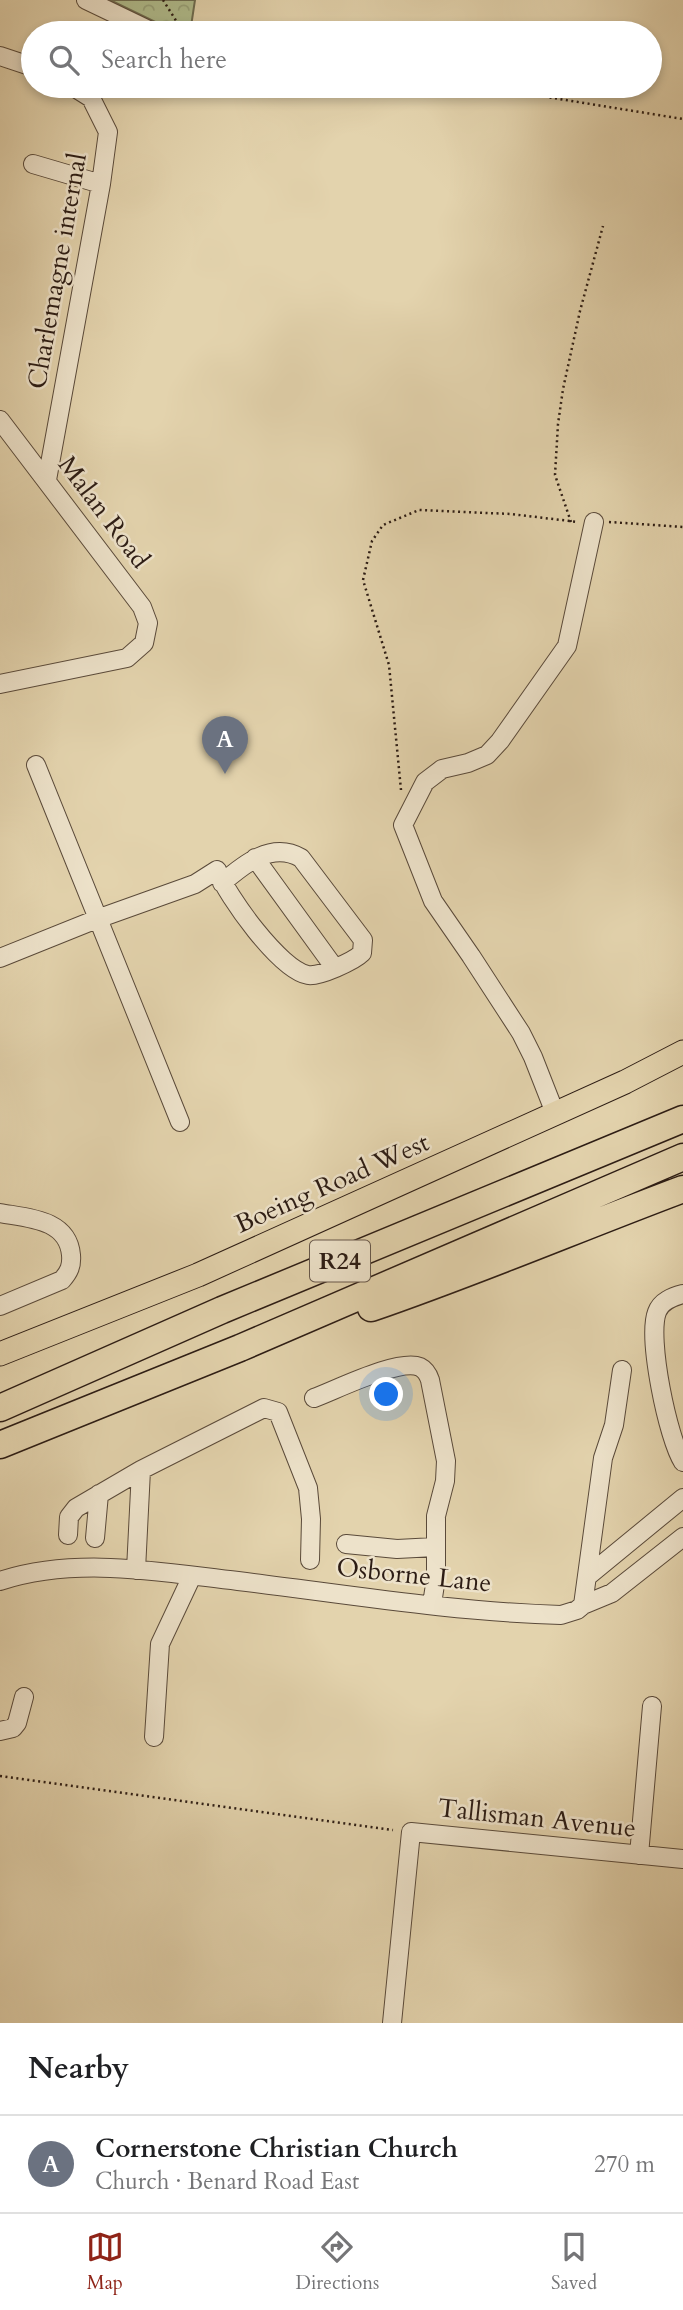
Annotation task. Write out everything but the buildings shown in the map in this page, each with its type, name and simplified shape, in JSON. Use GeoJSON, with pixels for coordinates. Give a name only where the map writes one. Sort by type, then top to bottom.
{"type":"FeatureCollection","features":[{"type":"Feature","properties":{"kind":"highway"},"geometry":{"type":"LineString","coordinates":[[501,1195],[683,1102]]}},
{"type":"Feature","properties":{"kind":"highway","name":"R24"},"geometry":{"type":"LineString","coordinates":[[0,1408],[222,1310],[683,1119]]}},
{"type":"Feature","properties":{"kind":"highway","name":"R24"},"geometry":{"type":"LineString","coordinates":[[0,1445],[240,1348],[683,1157]]}},
{"type":"Feature","properties":{"kind":"highway"},"geometry":{"type":"LineString","coordinates":[[240,1348],[411,1294],[683,1189]]}},
{"type":"Feature","properties":{"kind":"highway"},"geometry":{"type":"LineString","coordinates":[[584,1226],[683,1196]]}},
{"type":"Feature","properties":{"kind":"highway"},"geometry":{"type":"LineString","coordinates":[[0,1455],[97,1406]]}},
{"type":"Feature","properties":{"kind":"main road","name":"Boeing Road West"},"geometry":{"type":"LineString","coordinates":[[0,1354],[198,1275],[625,1082],[683,1052]]}},
{"type":"Feature","properties":{"kind":"street"},"geometry":{"type":"LineString","coordinates":[[86,0],[130,21]]}},
{"type":"Feature","properties":{"kind":"street"},"geometry":{"type":"LineString","coordinates":[[0,56],[21,63]]}},
{"type":"Feature","properties":{"kind":"street","name":"Charlemagne internal"},"geometry":{"type":"LineString","coordinates":[[47,480],[108,132],[91,98]]}},
{"type":"Feature","properties":{"kind":"street"},"geometry":{"type":"LineString","coordinates":[[33,163],[101,184]]}},
{"type":"Feature","properties":{"kind":"street","name":"Malan Road"},"geometry":{"type":"LineString","coordinates":[[0,420],[142,607],[148,623],[144,643],[127,658],[0,684]]}},
{"type":"Feature","properties":{"kind":"street"},"geometry":{"type":"LineString","coordinates":[[555,1113],[520,1032],[433,901],[403,825],[425,782],[442,769],[468,763],[486,755],[500,741],[562,654],[574,621],[594,522]]}},
{"type":"Feature","properties":{"kind":"street"},"geometry":{"type":"LineString","coordinates":[[36,765],[180,1122]]}},
{"type":"Feature","properties":{"kind":"street"},"geometry":{"type":"LineString","coordinates":[[0,958],[97,919],[220,876],[255,858],[285,852],[301,858],[362,940],[364,949],[360,956],[310,975],[286,965],[255,929],[220,876]]}},
{"type":"Feature","properties":{"kind":"street"},"geometry":{"type":"LineString","coordinates":[[255,858],[334,967]]}},
{"type":"Feature","properties":{"kind":"street"},"geometry":{"type":"LineString","coordinates":[[0,1213],[36,1219],[58,1228],[66,1237],[71,1261],[69,1272],[62,1280],[0,1306]]}},
{"type":"Feature","properties":{"kind":"street"},"geometry":{"type":"LineString","coordinates":[[683,1294],[663,1302],[657,1310],[654,1337],[671,1428],[683,1462]]}},
{"type":"Feature","properties":{"kind":"street"},"geometry":{"type":"LineString","coordinates":[[314,1398],[400,1366],[419,1367],[426,1371],[446,1461],[445,1481],[436,1516],[436,1578],[432,1604]]}},
{"type":"Feature","properties":{"kind":"street"},"geometry":{"type":"LineString","coordinates":[[583,1605],[603,1458],[614,1425],[622,1370]]}},
{"type":"Feature","properties":{"kind":"street"},"geometry":{"type":"LineString","coordinates":[[68,1535],[72,1512],[99,1494],[264,1408],[271,1408],[278,1412],[308,1488],[311,1518],[310,1560]]}},
{"type":"Feature","properties":{"kind":"street"},"geometry":{"type":"LineString","coordinates":[[136,1570],[141,1470]]}},
{"type":"Feature","properties":{"kind":"street"},"geometry":{"type":"LineString","coordinates":[[96,1538],[99,1494]]}},
{"type":"Feature","properties":{"kind":"street"},"geometry":{"type":"LineString","coordinates":[[588,1576],[683,1498]]}},
{"type":"Feature","properties":{"kind":"street","name":"Osborne Lane"},"geometry":{"type":"LineString","coordinates":[[0,1581],[66,1568],[136,1570],[432,1604],[561,1615],[612,1593],[683,1537]]}},
{"type":"Feature","properties":{"kind":"street"},"geometry":{"type":"LineString","coordinates":[[346,1544],[397,1549],[435,1547]]}},
{"type":"Feature","properties":{"kind":"street"},"geometry":{"type":"LineString","coordinates":[[154,1737],[160,1644],[192,1576]]}},
{"type":"Feature","properties":{"kind":"street"},"geometry":{"type":"LineString","coordinates":[[0,1731],[13,1728],[18,1723],[24,1697]]}},
{"type":"Feature","properties":{"kind":"street"},"geometry":{"type":"LineString","coordinates":[[639,1855],[652,1706]]}},
{"type":"Feature","properties":{"kind":"street","name":"Tallisman Avenue"},"geometry":{"type":"LineString","coordinates":[[392,2023],[411,1832],[683,1859]]}},
{"type":"Feature","properties":{"kind":"path"},"geometry":{"type":"LineString","coordinates":[[163,0],[177,21]]}},
{"type":"Feature","properties":{"kind":"path"},"geometry":{"type":"LineString","coordinates":[[553,98],[683,119]]}},
{"type":"Feature","properties":{"kind":"path"},"geometry":{"type":"LineString","coordinates":[[571,522],[555,475],[558,424],[580,311],[603,226]]}},
{"type":"Feature","properties":{"kind":"path"},"geometry":{"type":"LineString","coordinates":[[403,825],[389,664],[363,580],[372,541],[383,525],[419,510],[511,514],[571,522],[633,522],[683,527]]}},
{"type":"Feature","properties":{"kind":"path"},"geometry":{"type":"LineString","coordinates":[[0,1776],[411,1832]]}},
{"type":"Feature","properties":{"kind":"green space"},"geometry":{"type":"Polygon","coordinates":[[[110,0],[195,0],[192,21],[153,21],[110,0]]]}},
{"type":"Feature","properties":{"kind":"place","name":"Cornerstone Christian Church"},"geometry":{"type":"Point","coordinates":[225,774]}}]}
